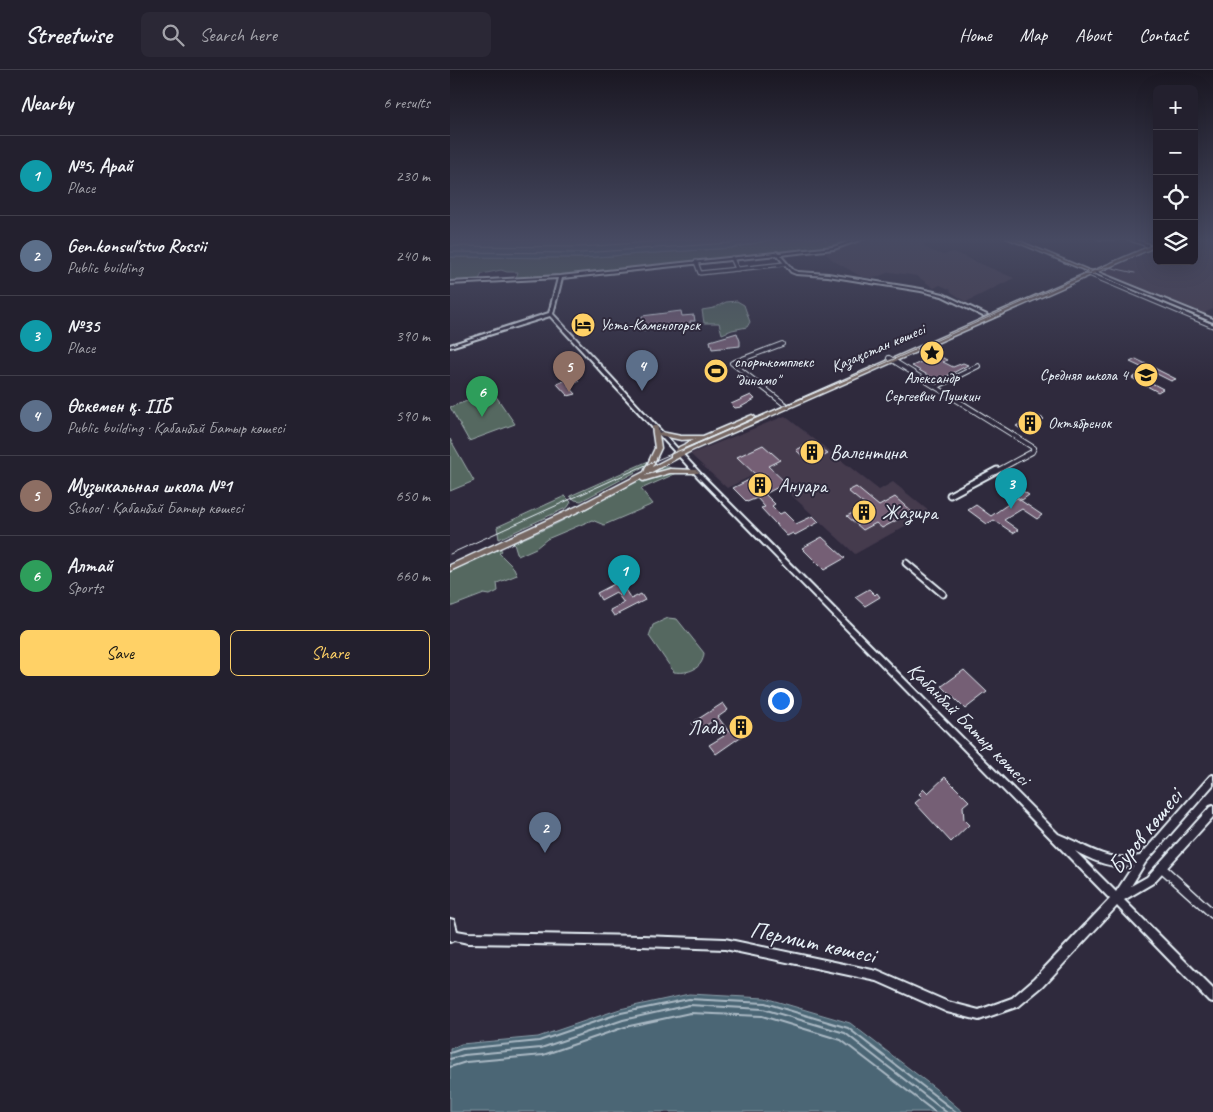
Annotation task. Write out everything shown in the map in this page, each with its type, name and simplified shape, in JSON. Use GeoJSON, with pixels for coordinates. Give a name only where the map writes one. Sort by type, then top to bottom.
{"type":"FeatureCollection","features":[{"type":"Feature","properties":{"kind":"main road","name":"Қазақстан көшесі"},"geometry":{"type":"LineString","coordinates":[[1049,290],[1055,287]]}},
{"type":"Feature","properties":{"kind":"main road","name":"Қазақстан көшесі"},"geometry":{"type":"LineString","coordinates":[[450,568],[573,511],[668,462],[679,454],[1057,287]]}},
{"type":"Feature","properties":{"kind":"main road","name":"Қазақстан көшесі"},"geometry":{"type":"LineString","coordinates":[[679,454],[681,448],[705,437],[786,405]]}},
{"type":"Feature","properties":{"kind":"main road"},"geometry":{"type":"LineString","coordinates":[[646,473],[658,448],[655,427]]}},
{"type":"Feature","properties":{"kind":"main road"},"geometry":{"type":"LineString","coordinates":[[661,434],[681,438],[705,437]]}},
{"type":"Feature","properties":{"kind":"main road"},"geometry":{"type":"LineString","coordinates":[[627,483],[670,471],[698,474]]}},
{"type":"Feature","properties":{"kind":"street"},"geometry":{"type":"LineString","coordinates":[[551,314],[557,289],[560,287]]}},
{"type":"Feature","properties":{"kind":"street"},"geometry":{"type":"LineString","coordinates":[[894,287],[936,294],[988,317]]}},
{"type":"Feature","properties":{"kind":"street"},"geometry":{"type":"LineString","coordinates":[[1120,287],[1213,326]]}},
{"type":"Feature","properties":{"kind":"street"},"geometry":{"type":"LineString","coordinates":[[1134,287],[1212,319]]}},
{"type":"Feature","properties":{"kind":"street"},"geometry":{"type":"LineString","coordinates":[[450,346],[551,314]]}},
{"type":"Feature","properties":{"kind":"street"},"geometry":{"type":"LineString","coordinates":[[551,314],[679,454]]}},
{"type":"Feature","properties":{"kind":"street"},"geometry":{"type":"LineString","coordinates":[[782,344],[732,364],[786,405]]}},
{"type":"Feature","properties":{"kind":"street"},"geometry":{"type":"LineString","coordinates":[[891,360],[1034,448],[1032,452],[950,495]]}},
{"type":"Feature","properties":{"kind":"street"},"geometry":{"type":"LineString","coordinates":[[936,387],[978,366]]}},
{"type":"Feature","properties":{"kind":"street","name":"Қабанбай Батыр көшесі"},"geometry":{"type":"LineString","coordinates":[[679,454],[1213,996]]}},
{"type":"Feature","properties":{"kind":"street"},"geometry":{"type":"LineString","coordinates":[[906,563],[942,594]]}},
{"type":"Feature","properties":{"kind":"street","name":"Буров көшесі"},"geometry":{"type":"LineString","coordinates":[[1116,899],[1142,860],[1213,779]]}},
{"type":"Feature","properties":{"kind":"street","name":"Буров көшесі"},"geometry":{"type":"LineString","coordinates":[[1116,899],[1150,880],[1213,810]]}},
{"type":"Feature","properties":{"kind":"street"},"geometry":{"type":"LineString","coordinates":[[1056,837],[1107,861],[1117,863],[1142,860]]}},
{"type":"Feature","properties":{"kind":"street"},"geometry":{"type":"LineString","coordinates":[[1161,868],[1213,914]]}},
{"type":"Feature","properties":{"kind":"street","name":"Пермит көшесі"},"geometry":{"type":"LineString","coordinates":[[452,936],[468,938],[725,944],[877,976],[947,1007],[979,1015],[1015,1002],[1039,982],[1116,899]]}},
{"type":"Feature","properties":{"kind":"street"},"geometry":{"type":"LineString","coordinates":[[450,924],[452,936]]}},
{"type":"Feature","properties":{"kind":"shaded area"},"geometry":{"type":"Polygon","coordinates":[[[944,287],[997,287],[966,302],[944,287]]]}},
{"type":"Feature","properties":{"kind":"shaded area"},"geometry":{"type":"Polygon","coordinates":[[[1138,287],[1213,287],[1213,309],[1204,313],[1138,287]]]}},
{"type":"Feature","properties":{"kind":"shaded area"},"geometry":{"type":"Polygon","coordinates":[[[785,416],[879,490],[893,482],[930,512],[855,554],[788,492],[793,488],[770,467],[727,488],[690,454],[785,416]]]}},
{"type":"Feature","properties":{"kind":"green space"},"geometry":{"type":"Polygon","coordinates":[[[737,301],[744,305],[750,322],[747,327],[722,334],[719,323],[704,323],[702,310],[714,308],[726,302],[737,301]]]}},
{"type":"Feature","properties":{"kind":"green space"},"geometry":{"type":"Polygon","coordinates":[[[493,392],[515,424],[469,441],[450,407],[493,392]]]}},
{"type":"Feature","properties":{"kind":"green space"},"geometry":{"type":"Polygon","coordinates":[[[450,439],[474,481],[450,491],[450,439]]]}},
{"type":"Feature","properties":{"kind":"green space"},"geometry":{"type":"Polygon","coordinates":[[[653,459],[645,467],[581,501],[575,500],[570,496],[653,459]]]}},
{"type":"Feature","properties":{"kind":"green space"},"geometry":{"type":"Polygon","coordinates":[[[664,467],[669,467],[677,473],[641,489],[653,504],[604,525],[592,520],[547,539],[536,548],[518,556],[514,543],[556,524],[664,467]]]}},
{"type":"Feature","properties":{"kind":"green space"},"geometry":{"type":"Polygon","coordinates":[[[565,496],[571,502],[568,507],[499,539],[497,527],[565,496]]]}},
{"type":"Feature","properties":{"kind":"green space"},"geometry":{"type":"Polygon","coordinates":[[[500,548],[502,551],[499,553],[514,568],[517,575],[497,583],[498,591],[490,595],[484,594],[450,607],[450,572],[500,548]]]}},
{"type":"Feature","properties":{"kind":"green space"},"geometry":{"type":"Polygon","coordinates":[[[668,618],[677,619],[704,653],[698,667],[689,671],[674,672],[649,636],[653,625],[668,618]]]}},
{"type":"Feature","properties":{"kind":"water"},"geometry":{"type":"Polygon","coordinates":[[[689,994],[765,998],[850,1023],[963,1112],[450,1112],[450,1049],[461,1044],[538,1037],[620,1009],[689,994]]]}},
{"type":"Feature","properties":{"kind":"building"},"geometry":{"type":"Polygon","coordinates":[[[681,311],[682,316],[694,315],[695,321],[690,321],[691,326],[643,331],[642,316],[681,311]]]}},
{"type":"Feature","properties":{"kind":"building"},"geometry":{"type":"Polygon","coordinates":[[[737,333],[740,346],[712,349],[710,341],[737,333]]]}},
{"type":"Feature","properties":{"kind":"building"},"geometry":{"type":"Polygon","coordinates":[[[937,355],[947,360],[943,362],[953,367],[963,363],[968,365],[938,381],[912,366],[937,355]]]}},
{"type":"Feature","properties":{"kind":"building"},"geometry":{"type":"Polygon","coordinates":[[[1136,359],[1176,379],[1171,381],[1155,373],[1144,379],[1163,389],[1158,392],[1132,378],[1147,370],[1130,362],[1136,359]]]}},
{"type":"Feature","properties":{"kind":"building"},"geometry":{"type":"Polygon","coordinates":[[[570,371],[579,381],[568,385],[576,394],[568,396],[557,384],[568,379],[563,373],[570,371]]]}},
{"type":"Feature","properties":{"kind":"building"},"geometry":{"type":"Polygon","coordinates":[[[751,395],[755,399],[741,407],[735,408],[731,404],[751,395]]]}},
{"type":"Feature","properties":{"kind":"building","name":"Октябренок"},"geometry":{"type":"Polygon","coordinates":[[[1036,415],[1044,419],[1024,431],[1016,426],[1036,415]]]}},
{"type":"Feature","properties":{"kind":"building","name":"Валентина"},"geometry":{"type":"Polygon","coordinates":[[[813,442],[828,454],[810,463],[796,450],[813,442]]]}},
{"type":"Feature","properties":{"kind":"building"},"geometry":{"type":"Polygon","coordinates":[[[763,445],[780,460],[768,466],[786,483],[765,494],[775,504],[772,506],[780,514],[784,512],[796,524],[813,516],[819,522],[795,535],[793,533],[787,536],[761,508],[765,507],[757,498],[747,502],[733,488],[757,476],[737,457],[763,445]]]}},
{"type":"Feature","properties":{"kind":"building"},"geometry":{"type":"Polygon","coordinates":[[[1012,484],[1029,495],[1022,500],[1005,489],[1012,484]]]}},
{"type":"Feature","properties":{"kind":"building"},"geometry":{"type":"Polygon","coordinates":[[[856,487],[879,506],[895,497],[912,512],[882,528],[876,523],[863,530],[847,516],[866,506],[848,491],[856,487]]]}},
{"type":"Feature","properties":{"kind":"building"},"geometry":{"type":"Polygon","coordinates":[[[1017,498],[1042,515],[1037,519],[1022,509],[1004,520],[1018,530],[1013,533],[994,520],[987,524],[968,510],[976,505],[991,516],[1017,498]]]}},
{"type":"Feature","properties":{"kind":"building"},"geometry":{"type":"Polygon","coordinates":[[[822,537],[845,558],[824,570],[802,548],[822,537]]]}},
{"type":"Feature","properties":{"kind":"building"},"geometry":{"type":"Polygon","coordinates":[[[628,577],[633,583],[624,588],[631,599],[641,594],[645,600],[614,616],[610,610],[624,603],[616,592],[601,600],[597,593],[628,577]]]}},
{"type":"Feature","properties":{"kind":"building"},"geometry":{"type":"Polygon","coordinates":[[[869,589],[880,597],[865,606],[855,597],[869,589]]]}},
{"type":"Feature","properties":{"kind":"building"},"geometry":{"type":"Polygon","coordinates":[[[964,670],[987,692],[965,709],[942,686],[964,670]]]}},
{"type":"Feature","properties":{"kind":"building","name":"Лада"},"geometry":{"type":"Polygon","coordinates":[[[723,703],[728,710],[718,717],[729,732],[742,723],[749,731],[716,754],[709,745],[724,736],[713,721],[697,731],[692,723],[723,703]]]}},
{"type":"Feature","properties":{"kind":"building"},"geometry":{"type":"Polygon","coordinates":[[[945,777],[969,801],[963,806],[964,820],[969,825],[951,842],[915,803],[922,797],[919,794],[924,789],[928,793],[945,777]]]}},
{"type":"Feature","properties":{"kind":"tram line"},"geometry":{"type":"LineString","coordinates":[[450,554],[650,463],[892,360],[1057,287]]}},
{"type":"Feature","properties":{"kind":"tram line"},"geometry":{"type":"LineString","coordinates":[[1124,287],[1213,324]]}},
{"type":"Feature","properties":{"kind":"place","name":"Усть-Каменогорск"},"geometry":{"type":"Point","coordinates":[583,325]}},
{"type":"Feature","properties":{"kind":"place","name":"Александр Сергеевич Пушкин"},"geometry":{"type":"Point","coordinates":[932,353]}},
{"type":"Feature","properties":{"kind":"place","name":"спорткомплекс \"динамо\""},"geometry":{"type":"Point","coordinates":[716,371]}},
{"type":"Feature","properties":{"kind":"place","name":"Средняя школа 4"},"geometry":{"type":"Point","coordinates":[1146,375]}},
{"type":"Feature","properties":{"kind":"place","name":"Өскемен қ. ІІБ"},"geometry":{"type":"Point","coordinates":[642,391]}},
{"type":"Feature","properties":{"kind":"place","name":"Музыкальная школа №1"},"geometry":{"type":"Point","coordinates":[569,392]}},
{"type":"Feature","properties":{"kind":"place","name":"Алтай"},"geometry":{"type":"Point","coordinates":[482,417]}},
{"type":"Feature","properties":{"kind":"place","name":"Октябренок"},"geometry":{"type":"Point","coordinates":[1030,423]}},
{"type":"Feature","properties":{"kind":"place","name":"Валентина"},"geometry":{"type":"Point","coordinates":[812,452]}},
{"type":"Feature","properties":{"kind":"place","name":"Ануара"},"geometry":{"type":"Point","coordinates":[760,485]}},
{"type":"Feature","properties":{"kind":"place","name":"№35"},"geometry":{"type":"Point","coordinates":[1011,509]}},
{"type":"Feature","properties":{"kind":"place","name":"Жазира"},"geometry":{"type":"Point","coordinates":[864,512]}},
{"type":"Feature","properties":{"kind":"place","name":"№5, Арай"},"geometry":{"type":"Point","coordinates":[624,596]}},
{"type":"Feature","properties":{"kind":"place","name":"Лада"},"geometry":{"type":"Point","coordinates":[741,727]}},
{"type":"Feature","properties":{"kind":"place","name":"Gen.konsul'stvo Rossii"},"geometry":{"type":"Point","coordinates":[545,853]}}]}
